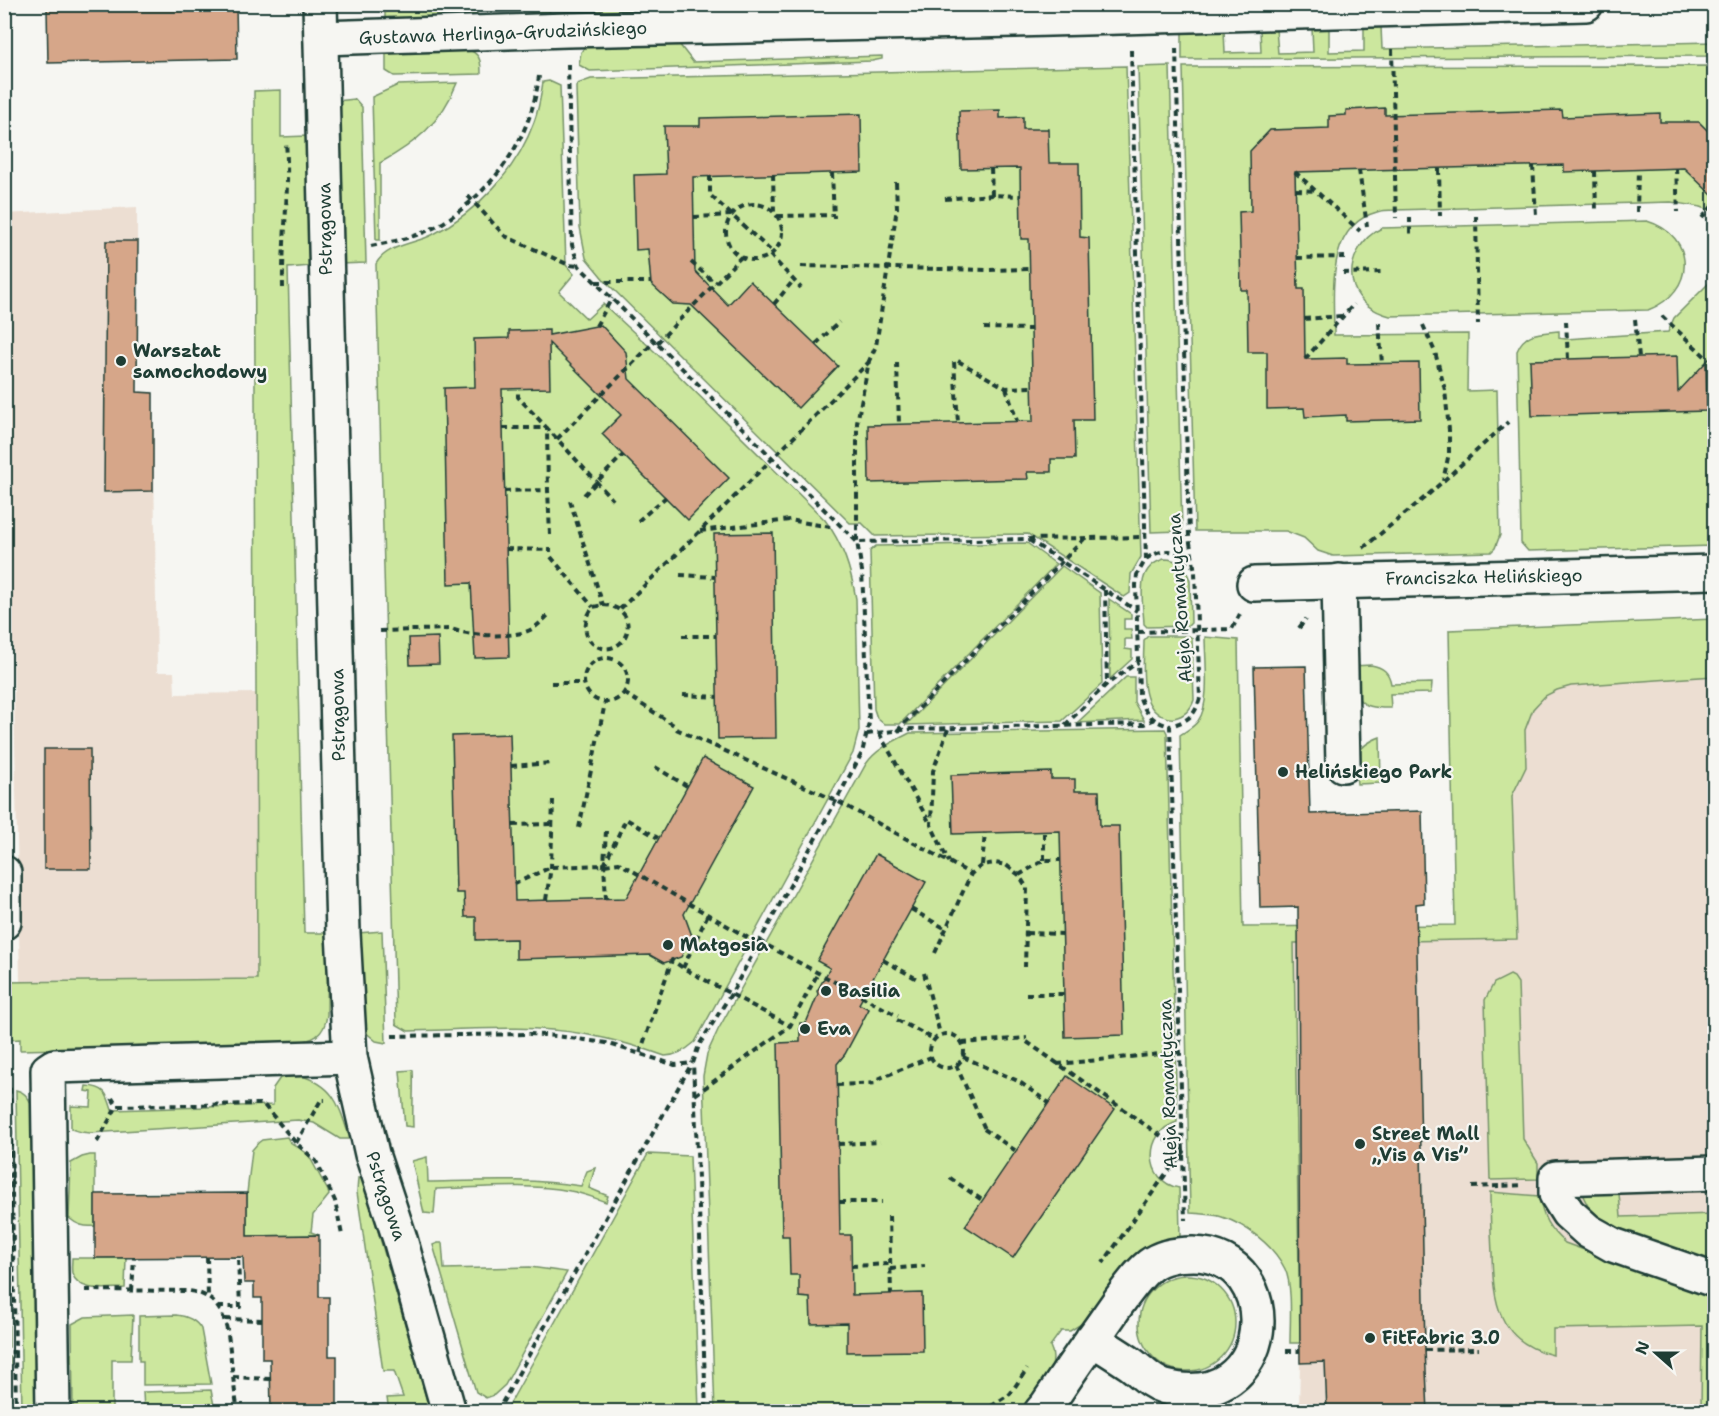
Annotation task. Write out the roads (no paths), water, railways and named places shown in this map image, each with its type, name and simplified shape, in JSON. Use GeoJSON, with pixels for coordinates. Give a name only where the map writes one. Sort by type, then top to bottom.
{"type":"FeatureCollection","features":[{"type":"Feature","properties":{"kind":"street","name":"Pstrągowa"},"geometry":{"type":"LineString","coordinates":[[320,4],[343,933],[350,1057],[372,1154],[400,1239],[448,1412]]}},
{"type":"Feature","properties":{"kind":"street","name":"Gustawa Herlinga-Grudzińskiego"},"geometry":{"type":"LineString","coordinates":[[321,38],[566,17],[1015,20],[1586,4]]}},
{"type":"Feature","properties":{"kind":"street"},"geometry":{"type":"LineString","coordinates":[[1343,765],[1347,567]]}},
{"type":"Feature","properties":{"kind":"street","name":"Franciszka Helińskiego"},"geometry":{"type":"LineString","coordinates":[[1254,584],[1347,567],[1714,572]]}},
{"type":"Feature","properties":{"kind":"street"},"geometry":{"type":"LineString","coordinates":[[4,873],[4,922]]}},
{"type":"Feature","properties":{"kind":"street"},"geometry":{"type":"LineString","coordinates":[[53,1412],[48,1070],[54,1066],[350,1057]]}},
{"type":"Feature","properties":{"kind":"street"},"geometry":{"type":"LineString","coordinates":[[1714,1173],[1556,1178],[1556,1194],[1568,1214],[1588,1231],[1613,1245],[1714,1280]]}},
{"type":"Feature","properties":{"kind":"street"},"geometry":{"type":"LineString","coordinates":[[1041,1412],[1090,1342],[1150,1265],[1169,1256],[1185,1254],[1204,1254],[1224,1261],[1240,1273],[1251,1290],[1256,1309],[1256,1333],[1252,1352],[1247,1362],[1238,1373],[1222,1384],[1203,1390],[1183,1390],[1163,1386],[1132,1365],[1090,1342]]}},
{"type":"Feature","properties":{"kind":"place","name":"Warsztat samochodowy"},"geometry":{"type":"Point","coordinates":[121,361]}},
{"type":"Feature","properties":{"kind":"place","name":"Helińskiego Park"},"geometry":{"type":"Point","coordinates":[1283,772]}},
{"type":"Feature","properties":{"kind":"place","name":"Małgosia"},"geometry":{"type":"Point","coordinates":[668,945]}},
{"type":"Feature","properties":{"kind":"place","name":"Basilia"},"geometry":{"type":"Point","coordinates":[826,991]}},
{"type":"Feature","properties":{"kind":"place","name":"Eva"},"geometry":{"type":"Point","coordinates":[805,1029]}},
{"type":"Feature","properties":{"kind":"place","name":"Street Mall „Vis a Vis”"},"geometry":{"type":"Point","coordinates":[1360,1144]}},
{"type":"Feature","properties":{"kind":"place","name":"FitFabric 3.0"},"geometry":{"type":"Point","coordinates":[1370,1338]}}]}
